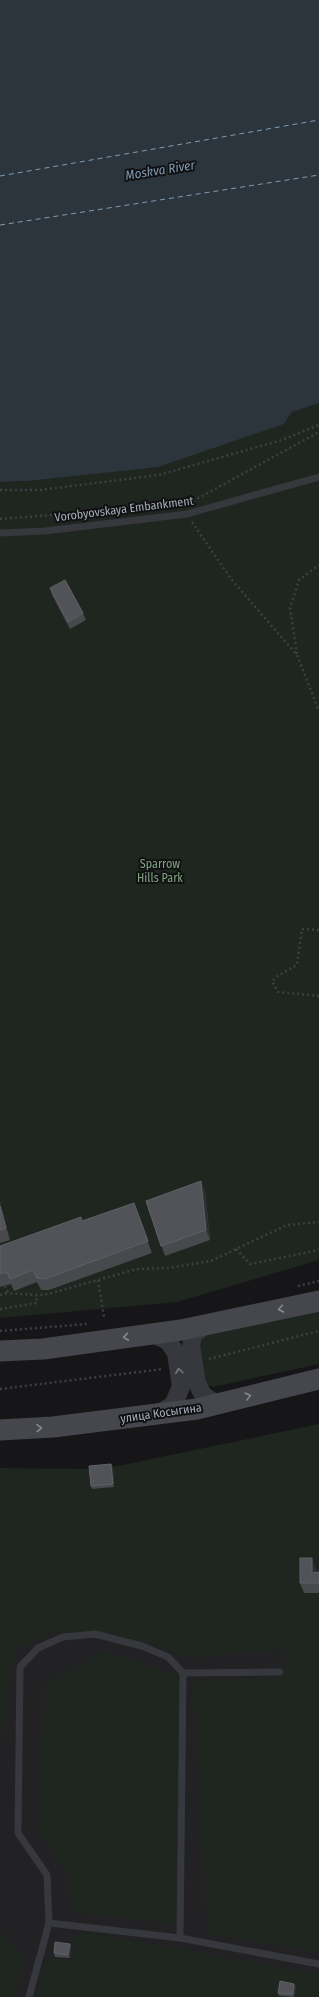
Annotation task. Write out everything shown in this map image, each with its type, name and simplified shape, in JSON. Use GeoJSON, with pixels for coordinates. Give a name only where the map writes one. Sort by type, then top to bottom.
{"type":"FeatureCollection","features":[{"type":"Feature","properties":{"kind":"main road"},"geometry":{"type":"LineString","coordinates":[[0,1351],[43,1349],[153,1334],[319,1301]]}},
{"type":"Feature","properties":{"kind":"main road","name":"улица Косыгина"},"geometry":{"type":"LineString","coordinates":[[0,1430],[53,1427],[197,1409],[319,1379]]}},
{"type":"Feature","properties":{"kind":"street"},"geometry":{"type":"LineString","coordinates":[[158,1414],[173,1404],[181,1387],[193,1335],[207,1324]]}},
{"type":"Feature","properties":{"kind":"street"},"geometry":{"type":"LineString","coordinates":[[153,1334],[168,1341],[186,1365],[204,1395],[216,1404]]}},
{"type":"Feature","properties":{"kind":"lane","name":"Vorobyovskaya Embankment"},"geometry":{"type":"LineString","coordinates":[[0,533],[45,531],[187,514],[319,478]]}},
{"type":"Feature","properties":{"kind":"lane"},"geometry":{"type":"LineString","coordinates":[[29,1997],[50,1923],[47,1875],[18,1833],[20,1667],[38,1648],[63,1637],[95,1634],[142,1646],[168,1657],[183,1674],[180,1938]]}},
{"type":"Feature","properties":{"kind":"lane"},"geometry":{"type":"LineString","coordinates":[[183,1674],[280,1672]]}},
{"type":"Feature","properties":{"kind":"lane"},"geometry":{"type":"LineString","coordinates":[[50,1923],[180,1938],[319,1964]]}},
{"type":"Feature","properties":{"kind":"path"},"geometry":{"type":"LineString","coordinates":[[0,490],[40,490],[159,475],[217,460],[282,440],[319,425]]}},
{"type":"Feature","properties":{"kind":"path"},"geometry":{"type":"LineString","coordinates":[[201,500],[186,504],[319,432]]}},
{"type":"Feature","properties":{"kind":"path"},"geometry":{"type":"LineString","coordinates":[[0,519],[139,508]]}},
{"type":"Feature","properties":{"kind":"path"},"geometry":{"type":"LineString","coordinates":[[187,514],[232,579],[297,655]]}},
{"type":"Feature","properties":{"kind":"path"},"geometry":{"type":"LineString","coordinates":[[319,565],[298,580],[290,608],[297,655],[319,711]]}},
{"type":"Feature","properties":{"kind":"path"},"geometry":{"type":"LineString","coordinates":[[319,930],[302,929],[297,965],[278,975],[272,981],[278,992],[319,996]]}},
{"type":"Feature","properties":{"kind":"path"},"geometry":{"type":"LineString","coordinates":[[0,1295],[8,1293],[36,1295],[48,1294],[137,1269],[169,1268],[211,1261],[287,1225],[319,1222]]}},
{"type":"Feature","properties":{"kind":"path"},"geometry":{"type":"LineString","coordinates":[[236,1249],[250,1264],[319,1250]]}},
{"type":"Feature","properties":{"kind":"path"},"geometry":{"type":"LineString","coordinates":[[98,1280],[104,1317]]}},
{"type":"Feature","properties":{"kind":"path"},"geometry":{"type":"LineString","coordinates":[[296,1286],[319,1281]]}},
{"type":"Feature","properties":{"kind":"path"},"geometry":{"type":"LineString","coordinates":[[5,1286],[8,1293]]}},
{"type":"Feature","properties":{"kind":"path"},"geometry":{"type":"LineString","coordinates":[[0,1309],[37,1303],[36,1295]]}},
{"type":"Feature","properties":{"kind":"path"},"geometry":{"type":"LineString","coordinates":[[0,1331],[90,1324]]}},
{"type":"Feature","properties":{"kind":"path"},"geometry":{"type":"LineString","coordinates":[[0,1389],[186,1365],[319,1331]]}},
{"type":"Feature","properties":{"kind":"shaded area"},"geometry":{"type":"Polygon","coordinates":[[[319,1478],[319,1997],[0,1997],[0,1554],[319,1478]]]}},
{"type":"Feature","properties":{"kind":"green space","name":"Sparrow Hills Park"},"geometry":{"type":"Polygon","coordinates":[[[319,403],[319,1260],[177,1302],[0,1318],[0,482],[27,481],[284,424],[292,412],[319,403]]]}},
{"type":"Feature","properties":{"kind":"green space"},"geometry":{"type":"Polygon","coordinates":[[[319,1309],[319,1364],[213,1387],[203,1383],[194,1338],[319,1309]]]}},
{"type":"Feature","properties":{"kind":"green space"},"geometry":{"type":"Polygon","coordinates":[[[319,1424],[319,1952],[208,1934],[193,1682],[284,1676],[285,1649],[193,1658],[108,1632],[53,1632],[14,1650],[0,1747],[0,1468],[90,1469],[113,1467],[319,1424]]]}},
{"type":"Feature","properties":{"kind":"green space"},"geometry":{"type":"Polygon","coordinates":[[[106,1652],[179,1675],[179,1924],[72,1912],[67,1872],[38,1832],[46,1683],[106,1652]]]}},
{"type":"Feature","properties":{"kind":"green space"},"geometry":{"type":"Polygon","coordinates":[[[0,1931],[22,1957],[16,1997],[0,1997],[0,1931]]]}},
{"type":"Feature","properties":{"kind":"green space"},"geometry":{"type":"Polygon","coordinates":[[[77,1931],[319,1974],[319,1997],[36,1997],[46,1957],[72,1960],[77,1931]]]}},
{"type":"Feature","properties":{"kind":"water","name":"Moskva River"},"geometry":{"type":"Polygon","coordinates":[[[0,0],[319,0],[319,403],[292,412],[284,424],[158,467],[27,481],[0,482],[0,0]]]}},
{"type":"Feature","properties":{"kind":"building"},"geometry":{"type":"Polygon","coordinates":[[[65,580],[83,613],[68,622],[50,588],[65,580]]]}},
{"type":"Feature","properties":{"kind":"building"},"geometry":{"type":"Polygon","coordinates":[[[201,1181],[206,1230],[161,1246],[146,1201],[201,1181]]]}},
{"type":"Feature","properties":{"kind":"building"},"geometry":{"type":"Polygon","coordinates":[[[134,1203],[148,1241],[45,1279],[37,1278],[33,1270],[10,1279],[7,1272],[0,1274],[0,1246],[81,1217],[82,1221],[134,1203]]]}},
{"type":"Feature","properties":{"kind":"building"},"geometry":{"type":"Polygon","coordinates":[[[0,1206],[6,1228],[0,1230],[0,1206]]]}},
{"type":"Feature","properties":{"kind":"building"},"geometry":{"type":"Polygon","coordinates":[[[111,1464],[113,1484],[91,1486],[89,1466],[111,1464]]]}},
{"type":"Feature","properties":{"kind":"building"},"geometry":{"type":"Polygon","coordinates":[[[300,1558],[312,1558],[312,1573],[319,1572],[319,1583],[300,1583],[300,1558]]]}},
{"type":"Feature","properties":{"kind":"building"},"geometry":{"type":"Polygon","coordinates":[[[55,1942],[70,1944],[68,1955],[54,1953],[55,1942]]]}},
{"type":"Feature","properties":{"kind":"building"},"geometry":{"type":"Polygon","coordinates":[[[280,1981],[294,1984],[293,1994],[278,1993],[280,1981]]]}},
{"type":"Feature","properties":{"kind":"ferry route"},"geometry":{"type":"LineString","coordinates":[[0,176],[319,120]]}},
{"type":"Feature","properties":{"kind":"ferry route"},"geometry":{"type":"LineString","coordinates":[[0,225],[319,175]]}}]}
